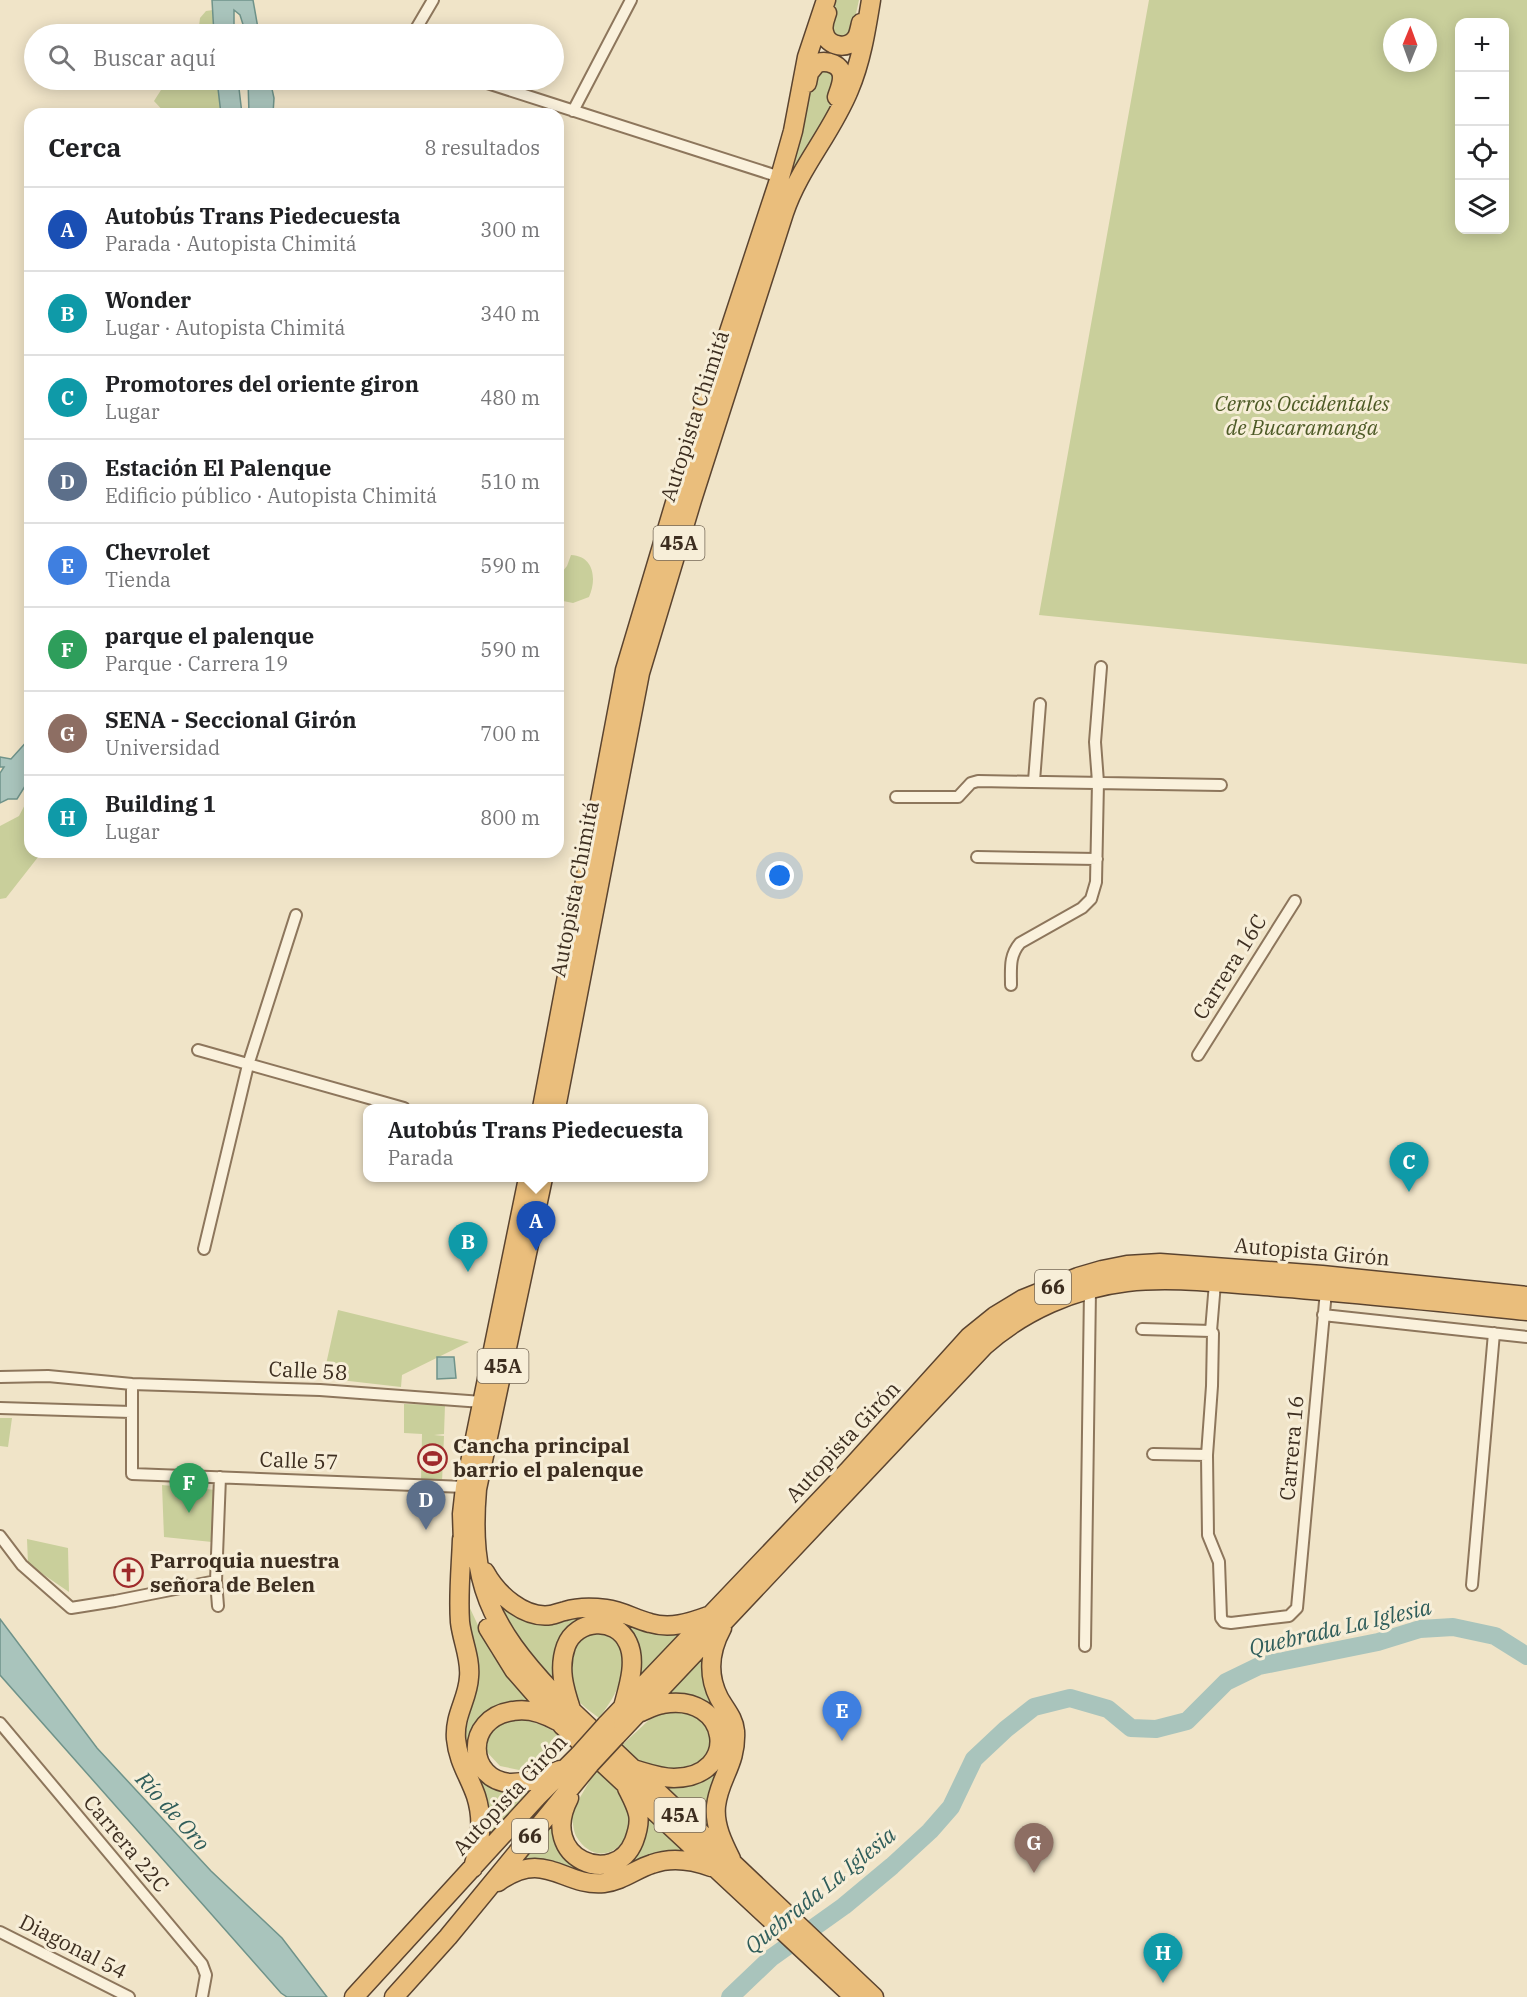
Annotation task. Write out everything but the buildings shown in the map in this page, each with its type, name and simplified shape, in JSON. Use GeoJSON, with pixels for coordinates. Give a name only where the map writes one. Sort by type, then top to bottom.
{"type":"FeatureCollection","features":[{"type":"Feature","properties":{"kind":"highway","name":"Autopista Chimitá"},"geometry":{"type":"LineString","coordinates":[[543,1104],[625,670],[697,429],[780,177],[793,130],[807,57],[826,0]]}},
{"type":"Feature","properties":{"kind":"highway"},"geometry":{"type":"LineString","coordinates":[[832,0],[823,29],[828,40],[839,46],[851,43],[858,35],[865,0]]}},
{"type":"Feature","properties":{"kind":"highway","name":"Autopista Chimitá"},"geometry":{"type":"LineString","coordinates":[[557,1104],[640,673],[692,500],[792,189],[844,102],[860,58],[871,0]]}},
{"type":"Feature","properties":{"kind":"highway"},"geometry":{"type":"LineString","coordinates":[[793,130],[809,73],[817,63],[829,62],[840,69],[842,78],[823,138]]}},
{"type":"Feature","properties":{"kind":"highway","name":"45A"},"geometry":{"type":"LineString","coordinates":[[527,1182],[465,1487],[462,1539],[470,1583],[493,1637],[514,1670],[567,1718]]}},
{"type":"Feature","properties":{"kind":"highway","name":"45A"},"geometry":{"type":"LineString","coordinates":[[542,1182],[477,1489],[474,1536],[476,1556],[480,1579],[489,1603],[508,1640],[591,1752],[628,1776],[816,1951],[874,1997]]}},
{"type":"Feature","properties":{"kind":"highway","name":"Autopista Girón"},"geometry":{"type":"LineString","coordinates":[[354,1997],[473,1868],[591,1752],[710,1616],[847,1472],[969,1337],[995,1316],[1023,1299],[1070,1281],[1127,1265],[1160,1263],[1322,1275],[1527,1296]]}},
{"type":"Feature","properties":{"kind":"highway","name":"Autopista Girón"},"geometry":{"type":"LineString","coordinates":[[630,1710],[730,1614],[1000,1332],[1043,1306],[1090,1290],[1125,1282],[1157,1280],[1326,1291],[1527,1311]]}},
{"type":"Feature","properties":{"kind":"highway"},"geometry":{"type":"LineString","coordinates":[[462,1539],[460,1623],[469,1677],[458,1713],[456,1738],[463,1768],[479,1809],[480,1842],[473,1868]]}},
{"type":"Feature","properties":{"kind":"highway"},"geometry":{"type":"LineString","coordinates":[[476,1556],[497,1591],[509,1601],[535,1613],[550,1615],[579,1608],[607,1609],[635,1616],[648,1623],[662,1625],[690,1623],[710,1616]]}},
{"type":"Feature","properties":{"kind":"highway"},"geometry":{"type":"LineString","coordinates":[[482,1894],[519,1870],[535,1868],[553,1870],[587,1881],[604,1883],[668,1860],[686,1860],[725,1867],[716,1808],[719,1792],[732,1764],[735,1727],[713,1684],[711,1668],[712,1652],[718,1635],[730,1614]]}},
{"type":"Feature","properties":{"kind":"highway"},"geometry":{"type":"LineString","coordinates":[[598,1623],[610,1626],[622,1634],[629,1644],[630,1710],[662,1704],[691,1706],[703,1710],[713,1718],[720,1730],[717,1755],[710,1766],[699,1773],[673,1778],[628,1776],[638,1814],[638,1831],[632,1846],[624,1856],[612,1863],[599,1865],[586,1863],[573,1856],[565,1845],[560,1817],[591,1752],[535,1780],[510,1783],[486,1772],[476,1750],[477,1737],[482,1728],[489,1719],[501,1713],[516,1710],[532,1711],[547,1716],[567,1718],[562,1673],[567,1644],[574,1633],[584,1626],[598,1623]]}},
{"type":"Feature","properties":{"kind":"highway","name":"Autopista Girón"},"geometry":{"type":"LineString","coordinates":[[399,1991],[448,1937],[591,1752]]}},
{"type":"Feature","properties":{"kind":"highway","name":"45A"},"geometry":{"type":"LineString","coordinates":[[816,1951],[854,1997]]}},
{"type":"Feature","properties":{"kind":"street"},"geometry":{"type":"LineString","coordinates":[[419,24],[433,0]]}},
{"type":"Feature","properties":{"kind":"street"},"geometry":{"type":"LineString","coordinates":[[573,111],[631,0]]}},
{"type":"Feature","properties":{"kind":"street"},"geometry":{"type":"LineString","coordinates":[[509,90],[564,108]]}},
{"type":"Feature","properties":{"kind":"street"},"geometry":{"type":"LineString","coordinates":[[564,108],[780,177]]}},
{"type":"Feature","properties":{"kind":"street"},"geometry":{"type":"LineString","coordinates":[[1011,984],[1013,951],[1020,943],[1082,908],[1091,899],[1096,882],[1098,782],[1095,742],[1101,667]]}},
{"type":"Feature","properties":{"kind":"street"},"geometry":{"type":"LineString","coordinates":[[1034,781],[1040,704]]}},
{"type":"Feature","properties":{"kind":"street"},"geometry":{"type":"LineString","coordinates":[[896,797],[958,797],[971,783],[978,781],[1221,785]]}},
{"type":"Feature","properties":{"kind":"street"},"geometry":{"type":"LineString","coordinates":[[977,857],[1097,859]]}},
{"type":"Feature","properties":{"kind":"street","name":"Carrera 16C"},"geometry":{"type":"LineString","coordinates":[[1198,1055],[1295,901]]}},
{"type":"Feature","properties":{"kind":"street"},"geometry":{"type":"LineString","coordinates":[[204,1249],[248,1065],[296,915]]}},
{"type":"Feature","properties":{"kind":"street"},"geometry":{"type":"LineString","coordinates":[[198,1050],[389,1104]]}},
{"type":"Feature","properties":{"kind":"street"},"geometry":{"type":"LineString","coordinates":[[1153,1454],[1207,1455],[1215,1283]]}},
{"type":"Feature","properties":{"kind":"street"},"geometry":{"type":"LineString","coordinates":[[1085,1646],[1090,1290]]}},
{"type":"Feature","properties":{"kind":"street","name":"Carrera 16"},"geometry":{"type":"LineString","coordinates":[[1207,1455],[1208,1535],[1219,1562],[1221,1618],[1224,1622],[1231,1623],[1289,1617],[1297,1608],[1326,1291]]}},
{"type":"Feature","properties":{"kind":"street"},"geometry":{"type":"LineString","coordinates":[[1323,1315],[1527,1337]]}},
{"type":"Feature","properties":{"kind":"street"},"geometry":{"type":"LineString","coordinates":[[1142,1329],[1211,1331]]}},
{"type":"Feature","properties":{"kind":"street"},"geometry":{"type":"LineString","coordinates":[[1472,1585],[1494,1333]]}},
{"type":"Feature","properties":{"kind":"street","name":"Calle 58"},"geometry":{"type":"LineString","coordinates":[[0,1377],[48,1376],[132,1384],[320,1390],[482,1402]]}},
{"type":"Feature","properties":{"kind":"street"},"geometry":{"type":"LineString","coordinates":[[0,1408],[131,1412],[132,1384]]}},
{"type":"Feature","properties":{"kind":"street","name":"Calle 57"},"geometry":{"type":"LineString","coordinates":[[131,1412],[132,1474],[465,1487]]}},
{"type":"Feature","properties":{"kind":"street"},"geometry":{"type":"LineString","coordinates":[[218,1606],[216,1581],[220,1477]]}},
{"type":"Feature","properties":{"kind":"street"},"geometry":{"type":"LineString","coordinates":[[0,1536],[22,1565],[71,1608],[216,1581]]}},
{"type":"Feature","properties":{"kind":"street","name":"Carrera 22C"},"geometry":{"type":"LineString","coordinates":[[0,1724],[202,1964],[206,1975],[202,1997]]}},
{"type":"Feature","properties":{"kind":"street","name":"Diagonal 54"},"geometry":{"type":"LineString","coordinates":[[0,1932],[129,1997]]}},
{"type":"Feature","properties":{"kind":"green space"},"geometry":{"type":"Polygon","coordinates":[[[836,0],[859,0],[853,27],[847,38],[836,38],[830,28],[836,0]]]}},
{"type":"Feature","properties":{"kind":"green space","name":"Cerros Occidentales de Bucaramanga"},"geometry":{"type":"Polygon","coordinates":[[[1149,0],[1527,0],[1527,664],[1039,615],[1149,0]]]}},
{"type":"Feature","properties":{"kind":"green space"},"geometry":{"type":"Polygon","coordinates":[[[213,10],[214,24],[199,24],[200,18],[206,11],[213,10]]]}},
{"type":"Feature","properties":{"kind":"green space"},"geometry":{"type":"Polygon","coordinates":[[[817,70],[834,72],[831,101],[821,128],[788,175],[796,137],[817,70]]]}},
{"type":"Feature","properties":{"kind":"green space"},"geometry":{"type":"Polygon","coordinates":[[[161,90],[218,90],[220,108],[160,108],[154,101],[161,90]]]}},
{"type":"Feature","properties":{"kind":"green space"},"geometry":{"type":"Polygon","coordinates":[[[571,555],[585,559],[589,564],[593,583],[589,597],[573,603],[564,601],[564,570],[571,555]]]}},
{"type":"Feature","properties":{"kind":"green space"},"geometry":{"type":"Polygon","coordinates":[[[24,806],[24,858],[37,858],[6,898],[0,899],[0,826],[19,816],[24,806]]]}},
{"type":"Feature","properties":{"kind":"green space"},"geometry":{"type":"Polygon","coordinates":[[[338,1310],[469,1342],[402,1375],[401,1387],[323,1378],[338,1310]]]}},
{"type":"Feature","properties":{"kind":"green space"},"geometry":{"type":"Polygon","coordinates":[[[404,1404],[445,1405],[444,1434],[434,1435],[444,1436],[442,1482],[421,1480],[422,1434],[404,1433],[404,1404]]]}},
{"type":"Feature","properties":{"kind":"green space"},"geometry":{"type":"Polygon","coordinates":[[[0,1418],[12,1418],[8,1447],[0,1446],[0,1418]]]}},
{"type":"Feature","properties":{"kind":"green space"},"geometry":{"type":"Polygon","coordinates":[[[162,1485],[216,1490],[212,1542],[164,1537],[162,1485]]]}},
{"type":"Feature","properties":{"kind":"green space"},"geometry":{"type":"Polygon","coordinates":[[[27,1539],[68,1548],[69,1592],[28,1564],[27,1539]]]}},
{"type":"Feature","properties":{"kind":"green space"},"geometry":{"type":"Polygon","coordinates":[[[499,1602],[685,1632],[636,1682],[640,1659],[638,1647],[625,1628],[561,1637],[554,1654],[559,1691],[518,1637],[499,1602]]]}},
{"type":"Feature","properties":{"kind":"green space"},"geometry":{"type":"Polygon","coordinates":[[[468,1604],[491,1653],[512,1682],[535,1707],[504,1705],[492,1710],[478,1721],[480,1772],[535,1788],[484,1844],[490,1822],[486,1797],[466,1752],[466,1731],[478,1677],[470,1632],[468,1604]]]}},
{"type":"Feature","properties":{"kind":"green space"},"geometry":{"type":"Polygon","coordinates":[[[603,1631],[615,1640],[621,1650],[623,1662],[619,1685],[599,1718],[576,1699],[569,1677],[578,1638],[592,1632],[603,1631]]]}},
{"type":"Feature","properties":{"kind":"green space"},"geometry":{"type":"Polygon","coordinates":[[[711,1642],[703,1664],[704,1682],[711,1698],[725,1717],[717,1842],[652,1780],[676,1783],[723,1745],[692,1698],[677,1693],[662,1695],[711,1642]]]}},
{"type":"Feature","properties":{"kind":"green space"},"geometry":{"type":"Polygon","coordinates":[[[670,1710],[696,1715],[706,1722],[712,1748],[701,1761],[668,1770],[631,1758],[620,1747],[649,1720],[670,1710]]]}},
{"type":"Feature","properties":{"kind":"green space"},"geometry":{"type":"Polygon","coordinates":[[[520,1719],[546,1728],[570,1742],[548,1765],[524,1771],[500,1766],[485,1750],[489,1736],[496,1727],[520,1719]]]}},
{"type":"Feature","properties":{"kind":"green space"},"geometry":{"type":"Polygon","coordinates":[[[596,1770],[623,1796],[629,1811],[630,1825],[626,1837],[618,1847],[608,1852],[597,1853],[586,1848],[576,1836],[571,1813],[596,1770]]]}},
{"type":"Feature","properties":{"kind":"green space"},"geometry":{"type":"Polygon","coordinates":[[[558,1809],[555,1829],[608,1869],[642,1809],[693,1856],[600,1877],[554,1861],[528,1859],[514,1865],[558,1809]]]}},
{"type":"Feature","properties":{"kind":"water"},"geometry":{"type":"Polygon","coordinates":[[[212,0],[253,0],[257,24],[243,24],[240,15],[234,10],[234,24],[213,24],[212,0]]]}},
{"type":"Feature","properties":{"kind":"water"},"geometry":{"type":"Polygon","coordinates":[[[218,90],[239,90],[241,108],[220,108],[218,90]]]}},
{"type":"Feature","properties":{"kind":"water"},"geometry":{"type":"Polygon","coordinates":[[[248,90],[272,90],[273,108],[249,108],[248,90]]]}},
{"type":"Feature","properties":{"kind":"water"},"geometry":{"type":"Polygon","coordinates":[[[24,745],[24,788],[17,799],[8,799],[0,803],[0,773],[4,767],[0,767],[0,757],[11,759],[24,745]]]}},
{"type":"Feature","properties":{"kind":"water"},"geometry":{"type":"Polygon","coordinates":[[[437,1357],[454,1357],[456,1378],[437,1379],[437,1357]]]}},
{"type":"Feature","properties":{"kind":"water"},"geometry":{"type":"Polygon","coordinates":[[[0,1619],[97,1748],[211,1871],[282,1938],[327,1997],[287,1997],[281,1993],[0,1675],[0,1619]]]}},
{"type":"Feature","properties":{"kind":"waterway","name":"Quebrada La Iglesia"},"geometry":{"type":"LineString","coordinates":[[730,1997],[771,1958],[844,1906],[930,1831],[951,1807],[974,1759],[1034,1707],[1070,1698],[1108,1709],[1131,1728],[1156,1729],[1187,1721],[1226,1682],[1259,1666],[1378,1642],[1420,1629],[1453,1627],[1495,1636],[1527,1656]]}},
{"type":"Feature","properties":{"kind":"place","name":"Promotores del oriente giron"},"geometry":{"type":"Point","coordinates":[1409,1192]}},
{"type":"Feature","properties":{"kind":"place","name":"Autobús Trans Piedecuesta"},"geometry":{"type":"Point","coordinates":[536,1251]}},
{"type":"Feature","properties":{"kind":"place","name":"Wonder"},"geometry":{"type":"Point","coordinates":[468,1272]}},
{"type":"Feature","properties":{"kind":"place","name":"Cancha principal barrio el palenque"},"geometry":{"type":"Point","coordinates":[432,1458]}},
{"type":"Feature","properties":{"kind":"place","name":"parque el palenque"},"geometry":{"type":"Point","coordinates":[189,1513]}},
{"type":"Feature","properties":{"kind":"place","name":"Estación El Palenque"},"geometry":{"type":"Point","coordinates":[426,1530]}},
{"type":"Feature","properties":{"kind":"place","name":"Parroquia nuestra señora de Belen"},"geometry":{"type":"Point","coordinates":[129,1573]}},
{"type":"Feature","properties":{"kind":"place","name":"Chevrolet"},"geometry":{"type":"Point","coordinates":[842,1741]}},
{"type":"Feature","properties":{"kind":"place","name":"SENA - Seccional Girón"},"geometry":{"type":"Point","coordinates":[1034,1873]}},
{"type":"Feature","properties":{"kind":"place","name":"Building 1"},"geometry":{"type":"Point","coordinates":[1163,1983]}},
{"type":"Feature","properties":{"kind":"water label","name":"Río de Oro"},"geometry":{"type":"Point","coordinates":[173,1811]}}]}
